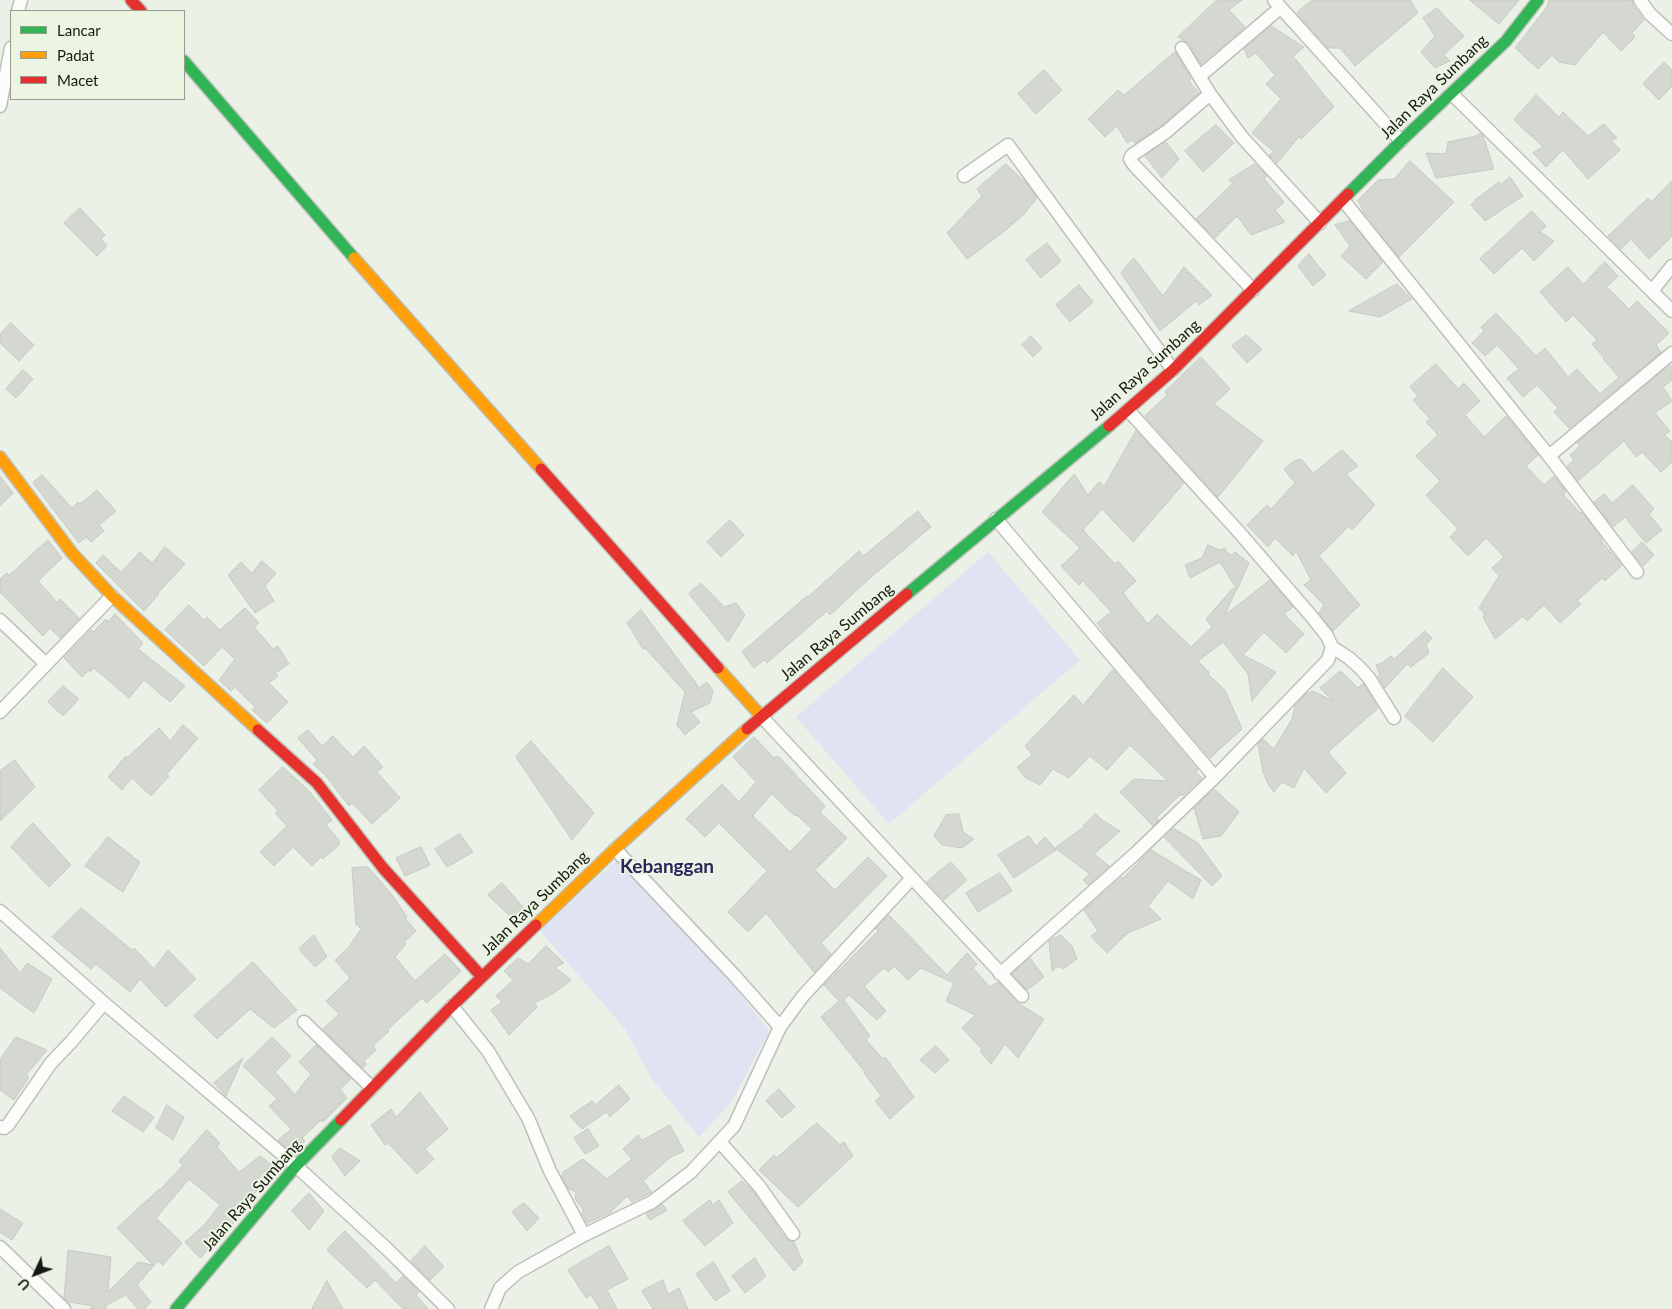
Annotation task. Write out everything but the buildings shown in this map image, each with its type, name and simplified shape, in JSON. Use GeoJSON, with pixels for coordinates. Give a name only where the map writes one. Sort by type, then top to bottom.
{"type":"FeatureCollection","features":[{"type":"Feature","properties":{"kind":"street"},"geometry":{"type":"LineString","coordinates":[[131,0],[140,10]]}},
{"type":"Feature","properties":{"kind":"street","name":"Jalan Raya Sumbang"},"geometry":{"type":"LineString","coordinates":[[176,1309],[296,1166],[482,977],[615,850],[761,716],[1128,410],[1173,370],[1401,141],[1506,40],[1538,0]]}},
{"type":"Feature","properties":{"kind":"street"},"geometry":{"type":"LineString","coordinates":[[1640,0],[1650,14],[1672,34]]}},
{"type":"Feature","properties":{"kind":"street"},"geometry":{"type":"LineString","coordinates":[[1200,76],[1277,4],[1401,141]]}},
{"type":"Feature","properties":{"kind":"street"},"geometry":{"type":"LineString","coordinates":[[1182,48],[1210,94],[1242,137],[1320,223]]}},
{"type":"Feature","properties":{"kind":"street"},"geometry":{"type":"LineString","coordinates":[[0,106],[10,53]]}},
{"type":"Feature","properties":{"kind":"street"},"geometry":{"type":"LineString","coordinates":[[185,62],[388,297],[761,716],[1022,996]]}},
{"type":"Feature","properties":{"kind":"street"},"geometry":{"type":"LineString","coordinates":[[1210,94],[1166,132],[1132,155],[1130,159],[1253,290]]}},
{"type":"Feature","properties":{"kind":"street"},"geometry":{"type":"LineString","coordinates":[[1452,94],[1672,311]]}},
{"type":"Feature","properties":{"kind":"street"},"geometry":{"type":"LineString","coordinates":[[964,176],[1008,145],[1173,370]]}},
{"type":"Feature","properties":{"kind":"street"},"geometry":{"type":"LineString","coordinates":[[1343,200],[1549,456],[1637,572]]}},
{"type":"Feature","properties":{"kind":"street"},"geometry":{"type":"LineString","coordinates":[[1652,291],[1672,266]]}},
{"type":"Feature","properties":{"kind":"street"},"geometry":{"type":"LineString","coordinates":[[1549,456],[1672,353]]}},
{"type":"Feature","properties":{"kind":"street"},"geometry":{"type":"LineString","coordinates":[[1128,410],[1238,531],[1327,636],[1332,647],[1349,658],[1369,678],[1394,718]]}},
{"type":"Feature","properties":{"kind":"street"},"geometry":{"type":"LineString","coordinates":[[0,457],[72,553],[112,596],[190,670],[317,783],[384,868],[438,931],[482,977]]}},
{"type":"Feature","properties":{"kind":"street"},"geometry":{"type":"LineString","coordinates":[[996,519],[1215,777]]}},
{"type":"Feature","properties":{"kind":"street"},"geometry":{"type":"LineString","coordinates":[[0,712],[112,596]]}},
{"type":"Feature","properties":{"kind":"street"},"geometry":{"type":"LineString","coordinates":[[0,620],[46,664]]}},
{"type":"Feature","properties":{"kind":"street"},"geometry":{"type":"LineString","coordinates":[[1000,974],[1103,884],[1215,777],[1328,660],[1332,647]]}},
{"type":"Feature","properties":{"kind":"street"},"geometry":{"type":"LineString","coordinates":[[615,850],[734,975],[780,1028]]}},
{"type":"Feature","properties":{"kind":"street"},"geometry":{"type":"LineString","coordinates":[[492,1309],[500,1288],[518,1272],[584,1235],[652,1202],[692,1172],[734,1126],[780,1028],[803,996],[912,878]]}},
{"type":"Feature","properties":{"kind":"street"},"geometry":{"type":"LineString","coordinates":[[0,910],[104,1003],[296,1166],[386,1248],[448,1309]]}},
{"type":"Feature","properties":{"kind":"street"},"geometry":{"type":"LineString","coordinates":[[0,1127],[4,1128],[8,1125],[51,1063],[104,1003]]}},
{"type":"Feature","properties":{"kind":"street"},"geometry":{"type":"LineString","coordinates":[[452,1006],[488,1051],[528,1118],[550,1172],[584,1235]]}},
{"type":"Feature","properties":{"kind":"street"},"geometry":{"type":"LineString","coordinates":[[304,1022],[372,1088]]}},
{"type":"Feature","properties":{"kind":"street"},"geometry":{"type":"LineString","coordinates":[[720,1142],[759,1186],[793,1234]]}},
{"type":"Feature","properties":{"kind":"street"},"geometry":{"type":"LineString","coordinates":[[0,1247],[64,1309]]}},
{"type":"Feature","properties":{"kind":"shaded area"},"geometry":{"type":"Polygon","coordinates":[[[988,552],[1080,660],[889,824],[796,717],[988,552]]]}},
{"type":"Feature","properties":{"kind":"shaded area"},"geometry":{"type":"Polygon","coordinates":[[[617,860],[730,981],[769,1031],[733,1100],[699,1137],[651,1078],[625,1029],[540,931],[617,860]]]}},
{"type":"Feature","properties":{"kind":"traffic: fast"},"geometry":{"type":"LineString","coordinates":[[1348,194],[1506,41],[1538,0]]}},
{"type":"Feature","properties":{"kind":"traffic: fast"},"geometry":{"type":"LineString","coordinates":[[185,62],[354,258]]}},
{"type":"Feature","properties":{"kind":"traffic: fast"},"geometry":{"type":"LineString","coordinates":[[907,594],[1109,426]]}},
{"type":"Feature","properties":{"kind":"traffic: fast"},"geometry":{"type":"LineString","coordinates":[[176,1309],[296,1166],[341,1120]]}},
{"type":"Feature","properties":{"kind":"traffic: slow"},"geometry":{"type":"LineString","coordinates":[[354,258],[541,469]]}},
{"type":"Feature","properties":{"kind":"traffic: slow"},"geometry":{"type":"LineString","coordinates":[[0,457],[72,553],[112,596],[258,730]]}},
{"type":"Feature","properties":{"kind":"traffic: slow"},"geometry":{"type":"LineString","coordinates":[[718,668],[761,716]]}},
{"type":"Feature","properties":{"kind":"traffic: slow"},"geometry":{"type":"LineString","coordinates":[[536,925],[615,849],[747,729]]}},
{"type":"Feature","properties":{"kind":"traffic: jam"},"geometry":{"type":"LineString","coordinates":[[131,0],[140,10]]}},
{"type":"Feature","properties":{"kind":"traffic: jam"},"geometry":{"type":"LineString","coordinates":[[1109,426],[1173,370],[1348,194]]}},
{"type":"Feature","properties":{"kind":"traffic: jam"},"geometry":{"type":"LineString","coordinates":[[541,469],[718,668]]}},
{"type":"Feature","properties":{"kind":"traffic: jam"},"geometry":{"type":"LineString","coordinates":[[747,729],[907,594]]}},
{"type":"Feature","properties":{"kind":"traffic: jam"},"geometry":{"type":"LineString","coordinates":[[258,730],[317,783],[383,868],[482,977]]}},
{"type":"Feature","properties":{"kind":"traffic: jam"},"geometry":{"type":"LineString","coordinates":[[341,1120],[452,1006],[536,925]]}},
{"type":"Feature","properties":{"kind":"district","name":"Kebanggan"},"geometry":{"type":"Point","coordinates":[667,867]}}]}
